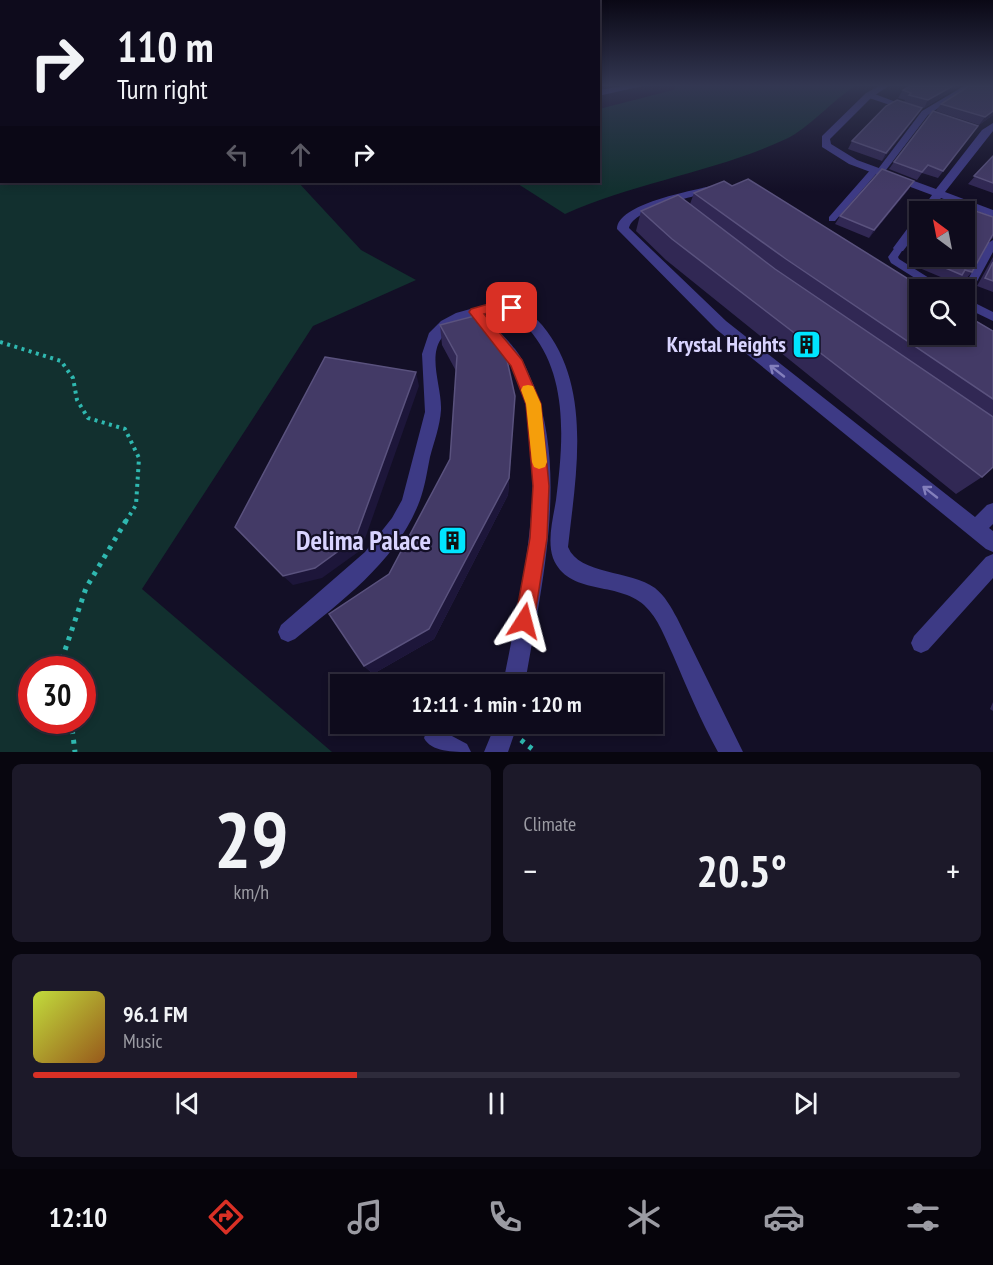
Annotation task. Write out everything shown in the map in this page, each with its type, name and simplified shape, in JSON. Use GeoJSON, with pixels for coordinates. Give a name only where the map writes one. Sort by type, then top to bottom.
{"type":"FeatureCollection","features":[{"type":"Feature","properties":{"kind":"street"},"geometry":{"type":"LineString","coordinates":[[842,121],[825,138],[826,145],[838,155],[993,214]]}},
{"type":"Feature","properties":{"kind":"street"},"geometry":{"type":"LineString","coordinates":[[933,201],[984,129]]}},
{"type":"Feature","properties":{"kind":"street"},"geometry":{"type":"LineString","coordinates":[[724,186],[669,206],[631,216],[623,224],[623,229],[721,325],[993,543]]}},
{"type":"Feature","properties":{"kind":"street"},"geometry":{"type":"LineString","coordinates":[[899,248],[909,235]]}},
{"type":"Feature","properties":{"kind":"street"},"geometry":{"type":"LineString","coordinates":[[288,632],[375,557],[408,507],[433,414],[429,346],[436,334],[446,325],[475,312],[499,305],[522,314],[541,332],[557,361],[567,410],[570,445],[559,547],[560,556],[574,572],[628,584],[646,594],[664,612],[731,752]]}},
{"type":"Feature","properties":{"kind":"street"},"geometry":{"type":"LineString","coordinates":[[475,312],[517,364],[533,404],[538,447],[541,486],[538,538],[516,674]]}},
{"type":"Feature","properties":{"kind":"street"},"geometry":{"type":"LineString","coordinates":[[976,529],[993,511]]}},
{"type":"Feature","properties":{"kind":"street"},"geometry":{"type":"LineString","coordinates":[[921,642],[993,564]]}},
{"type":"Feature","properties":{"kind":"street"},"geometry":{"type":"LineString","coordinates":[[496,752],[503,734]]}},
{"type":"Feature","properties":{"kind":"street"},"geometry":{"type":"LineString","coordinates":[[435,738],[459,752]]}},
{"type":"Feature","properties":{"kind":"lane"},"geometry":{"type":"LineString","coordinates":[[832,219],[878,171],[918,121]]}},
{"type":"Feature","properties":{"kind":"lane"},"geometry":{"type":"LineString","coordinates":[[973,279],[993,243]]}},
{"type":"Feature","properties":{"kind":"lane"},"geometry":{"type":"LineString","coordinates":[[899,248],[893,257],[894,261],[924,279]]}},
{"type":"Feature","properties":{"kind":"lane"},"geometry":{"type":"LineString","coordinates":[[975,308],[993,317]]}},
{"type":"Feature","properties":{"kind":"path"},"geometry":{"type":"LineString","coordinates":[[0,342],[61,361],[73,378],[77,400],[88,418],[125,429],[139,458],[136,505],[86,588],[64,656]]}},
{"type":"Feature","properties":{"kind":"path"},"geometry":{"type":"LineString","coordinates":[[73,734],[75,752]]}},
{"type":"Feature","properties":{"kind":"green space"},"geometry":{"type":"Polygon","coordinates":[[[600,121],[811,121],[786,139],[759,150],[620,193],[565,214],[517,183],[600,183],[600,121]]]}},
{"type":"Feature","properties":{"kind":"green space"},"geometry":{"type":"Polygon","coordinates":[[[0,183],[299,183],[361,250],[416,280],[313,326],[142,589],[332,752],[0,752],[0,183]]]}},
{"type":"Feature","properties":{"kind":"building"},"geometry":{"type":"Polygon","coordinates":[[[871,121],[912,121],[886,153],[852,141],[871,121]]]}},
{"type":"Feature","properties":{"kind":"building"},"geometry":{"type":"Polygon","coordinates":[[[925,121],[963,121],[978,126],[943,171],[928,165],[922,172],[894,162],[925,121]]]}},
{"type":"Feature","properties":{"kind":"building"},"geometry":{"type":"Polygon","coordinates":[[[993,156],[993,183],[974,176],[993,156]]]}},
{"type":"Feature","properties":{"kind":"building"},"geometry":{"type":"Polygon","coordinates":[[[882,169],[914,181],[874,230],[840,216],[882,169]]]}},
{"type":"Feature","properties":{"kind":"building"},"geometry":{"type":"Polygon","coordinates":[[[748,179],[909,279],[909,342],[694,193],[724,181],[732,186],[748,179]]]}},
{"type":"Feature","properties":{"kind":"building"},"geometry":{"type":"Polygon","coordinates":[[[678,195],[775,269],[993,417],[993,467],[982,477],[672,239],[641,211],[678,195]]]}},
{"type":"Feature","properties":{"kind":"building"},"geometry":{"type":"Polygon","coordinates":[[[975,211],[993,217],[993,234],[975,267],[975,211]]]}},
{"type":"Feature","properties":{"kind":"building"},"geometry":{"type":"Polygon","coordinates":[[[993,262],[993,281],[985,278],[993,262]]]}},
{"type":"Feature","properties":{"kind":"building"},"geometry":{"type":"Polygon","coordinates":[[[943,267],[975,267],[972,272],[965,270],[962,275],[943,267]]]}},
{"type":"Feature","properties":{"kind":"building","name":"Delima Palace"},"geometry":{"type":"Polygon","coordinates":[[[482,314],[503,342],[515,396],[509,478],[429,629],[364,666],[329,614],[389,574],[450,459],[457,356],[440,325],[482,314]]]}},
{"type":"Feature","properties":{"kind":"building"},"geometry":{"type":"Polygon","coordinates":[[[975,320],[993,331],[993,399],[913,345],[975,345],[975,320]]]}},
{"type":"Feature","properties":{"kind":"building"},"geometry":{"type":"Polygon","coordinates":[[[325,357],[416,372],[355,539],[315,568],[283,576],[235,527],[325,357]]]}},
{"type":"Feature","properties":{"kind":"slow traffic"},"geometry":{"type":"LineString","coordinates":[[528,390],[533,404],[539,462]]}},
{"type":"Feature","properties":{"kind":"place","name":"Krystal Heights"},"geometry":{"type":"Point","coordinates":[807,344]}},
{"type":"Feature","properties":{"kind":"place","name":"Delima Palace"},"geometry":{"type":"Point","coordinates":[452,541]}},
{"type":"Feature","properties":{"kind":"route"},"geometry":{"type":"LineString","coordinates":[[512,308],[499,305],[475,312],[517,364],[533,404],[541,486],[538,538],[524,621]]}}]}
